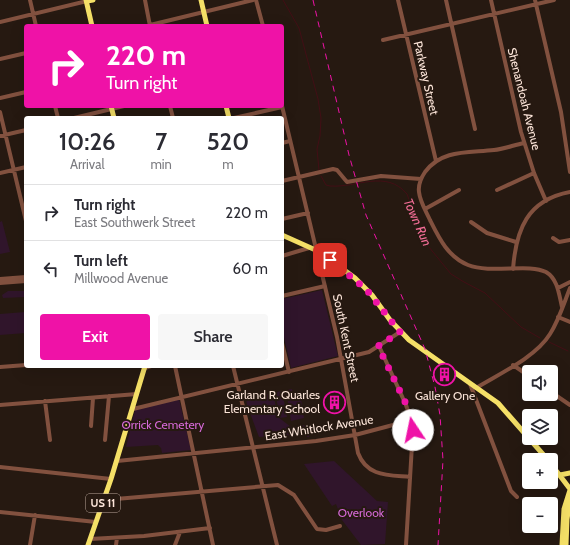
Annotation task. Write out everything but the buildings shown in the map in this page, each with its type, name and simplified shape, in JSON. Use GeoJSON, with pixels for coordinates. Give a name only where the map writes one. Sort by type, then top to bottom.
{"type":"FeatureCollection","features":[{"type":"Feature","properties":{"kind":"main road"},"geometry":{"type":"LineString","coordinates":[[92,24],[86,1],[93,0]]}},
{"type":"Feature","properties":{"kind":"main road"},"geometry":{"type":"LineString","coordinates":[[201,0],[207,24]]}},
{"type":"Feature","properties":{"kind":"main road"},"geometry":{"type":"LineString","coordinates":[[284,236],[317,251],[342,268],[363,286],[400,332],[421,350],[505,410],[542,453]]}},
{"type":"Feature","properties":{"kind":"main road","name":"US 11"},"geometry":{"type":"LineString","coordinates":[[88,545],[117,461],[145,368]]}},
{"type":"Feature","properties":{"kind":"main road"},"geometry":{"type":"LineString","coordinates":[[558,473],[570,489],[564,509],[562,545]]}},
{"type":"Feature","properties":{"kind":"main road"},"geometry":{"type":"LineString","coordinates":[[560,475],[570,473]]}},
{"type":"Feature","properties":{"kind":"main road"},"geometry":{"type":"LineString","coordinates":[[566,545],[567,519],[570,500]]}},
{"type":"Feature","properties":{"kind":"street"},"geometry":{"type":"LineString","coordinates":[[30,0],[36,24]]}},
{"type":"Feature","properties":{"kind":"street"},"geometry":{"type":"LineString","coordinates":[[145,0],[149,24]]}},
{"type":"Feature","properties":{"kind":"street"},"geometry":{"type":"LineString","coordinates":[[157,24],[253,0]]}},
{"type":"Feature","properties":{"kind":"street"},"geometry":{"type":"LineString","coordinates":[[256,0],[262,24]]}},
{"type":"Feature","properties":{"kind":"street","name":"Parkway Street"},"geometry":{"type":"LineString","coordinates":[[398,0],[436,161]]}},
{"type":"Feature","properties":{"kind":"street"},"geometry":{"type":"LineString","coordinates":[[446,0],[475,129]]}},
{"type":"Feature","properties":{"kind":"street","name":"Shenandoah Avenue"},"geometry":{"type":"LineString","coordinates":[[491,0],[524,143],[534,173],[546,201]]}},
{"type":"Feature","properties":{"kind":"street"},"geometry":{"type":"LineString","coordinates":[[383,40],[493,14],[536,2],[554,0]]}},
{"type":"Feature","properties":{"kind":"street"},"geometry":{"type":"LineString","coordinates":[[0,22],[86,1]]}},
{"type":"Feature","properties":{"kind":"street"},"geometry":{"type":"LineString","coordinates":[[536,2],[561,112],[570,172]]}},
{"type":"Feature","properties":{"kind":"street"},"geometry":{"type":"LineString","coordinates":[[0,59],[24,53]]}},
{"type":"Feature","properties":{"kind":"street"},"geometry":{"type":"LineString","coordinates":[[0,98],[24,92]]}},
{"type":"Feature","properties":{"kind":"street"},"geometry":{"type":"LineString","coordinates":[[81,116],[111,108]]}},
{"type":"Feature","properties":{"kind":"street"},"geometry":{"type":"LineString","coordinates":[[242,116],[274,108]]}},
{"type":"Feature","properties":{"kind":"street","name":"South Kent Street"},"geometry":{"type":"LineString","coordinates":[[282,108],[342,359],[360,458],[370,470],[383,475],[410,478]]}},
{"type":"Feature","properties":{"kind":"street"},"geometry":{"type":"LineString","coordinates":[[0,112],[24,205]]}},
{"type":"Feature","properties":{"kind":"street"},"geometry":{"type":"LineString","coordinates":[[0,136],[24,130]]}},
{"type":"Feature","properties":{"kind":"street"},"geometry":{"type":"LineString","coordinates":[[284,142],[290,141]]}},
{"type":"Feature","properties":{"kind":"street"},"geometry":{"type":"LineString","coordinates":[[524,143],[499,149],[456,153],[436,161],[421,179],[419,193],[440,240],[457,259],[476,268],[535,269],[546,272],[554,280],[558,288],[562,307]]}},
{"type":"Feature","properties":{"kind":"street"},"geometry":{"type":"LineString","coordinates":[[0,173],[24,168]]}},
{"type":"Feature","properties":{"kind":"street"},"geometry":{"type":"LineString","coordinates":[[284,181],[333,169],[349,182],[381,176],[421,179]]}},
{"type":"Feature","properties":{"kind":"street"},"geometry":{"type":"LineString","coordinates":[[497,190],[534,173]]}},
{"type":"Feature","properties":{"kind":"street"},"geometry":{"type":"LineString","coordinates":[[425,209],[459,190]]}},
{"type":"Feature","properties":{"kind":"street"},"geometry":{"type":"LineString","coordinates":[[513,269],[516,242],[526,219],[534,209],[546,201],[570,192]]}},
{"type":"Feature","properties":{"kind":"street"},"geometry":{"type":"LineString","coordinates":[[284,219],[308,213]]}},
{"type":"Feature","properties":{"kind":"street"},"geometry":{"type":"LineString","coordinates":[[471,222],[487,233],[516,242]]}},
{"type":"Feature","properties":{"kind":"street"},"geometry":{"type":"LineString","coordinates":[[553,238],[560,242],[570,240]]}},
{"type":"Feature","properties":{"kind":"street"},"geometry":{"type":"LineString","coordinates":[[284,255],[309,248]]}},
{"type":"Feature","properties":{"kind":"street"},"geometry":{"type":"LineString","coordinates":[[2,281],[24,277]]}},
{"type":"Feature","properties":{"kind":"street"},"geometry":{"type":"LineString","coordinates":[[2,281],[24,281]]}},
{"type":"Feature","properties":{"kind":"street"},"geometry":{"type":"LineString","coordinates":[[558,288],[570,282]]}},
{"type":"Feature","properties":{"kind":"street"},"geometry":{"type":"LineString","coordinates":[[284,296],[325,286]]}},
{"type":"Feature","properties":{"kind":"street"},"geometry":{"type":"LineString","coordinates":[[476,388],[543,344],[550,334],[570,288]]}},
{"type":"Feature","properties":{"kind":"street"},"geometry":{"type":"LineString","coordinates":[[558,317],[570,322]]}},
{"type":"Feature","properties":{"kind":"street"},"geometry":{"type":"LineString","coordinates":[[133,409],[369,352],[400,332]]}},
{"type":"Feature","properties":{"kind":"street"},"geometry":{"type":"LineString","coordinates":[[378,346],[412,420],[406,545]]}},
{"type":"Feature","properties":{"kind":"street"},"geometry":{"type":"LineString","coordinates":[[284,351],[289,372]]}},
{"type":"Feature","properties":{"kind":"street"},"geometry":{"type":"LineString","coordinates":[[0,367],[24,365]]}},
{"type":"Feature","properties":{"kind":"street"},"geometry":{"type":"LineString","coordinates":[[513,365],[522,371]]}},
{"type":"Feature","properties":{"kind":"street"},"geometry":{"type":"LineString","coordinates":[[175,368],[213,545]]}},
{"type":"Feature","properties":{"kind":"street"},"geometry":{"type":"LineString","coordinates":[[233,368],[277,545]]}},
{"type":"Feature","properties":{"kind":"street"},"geometry":{"type":"LineString","coordinates":[[470,384],[511,491],[517,497]]}},
{"type":"Feature","properties":{"kind":"street"},"geometry":{"type":"LineString","coordinates":[[0,405],[137,394]]}},
{"type":"Feature","properties":{"kind":"street"},"geometry":{"type":"LineString","coordinates":[[105,440],[109,396]]}},
{"type":"Feature","properties":{"kind":"street"},"geometry":{"type":"LineString","coordinates":[[558,397],[570,405]]}},
{"type":"Feature","properties":{"kind":"street"},"geometry":{"type":"LineString","coordinates":[[91,426],[93,398]]}},
{"type":"Feature","properties":{"kind":"street"},"geometry":{"type":"LineString","coordinates":[[45,401],[50,440]]}},
{"type":"Feature","properties":{"kind":"street","name":"East Whitlock Avenue"},"geometry":{"type":"LineString","coordinates":[[117,461],[316,441],[355,435],[412,420]]}},
{"type":"Feature","properties":{"kind":"street"},"geometry":{"type":"LineString","coordinates":[[0,467],[111,479]]}},
{"type":"Feature","properties":{"kind":"street"},"geometry":{"type":"LineString","coordinates":[[104,500],[262,485],[278,485],[290,492],[299,500],[317,528],[322,530],[340,526]]}},
{"type":"Feature","properties":{"kind":"street"},"geometry":{"type":"LineString","coordinates":[[0,512],[96,522]]}},
{"type":"Feature","properties":{"kind":"street"},"geometry":{"type":"LineString","coordinates":[[30,545],[35,515]]}},
{"type":"Feature","properties":{"kind":"street"},"geometry":{"type":"LineString","coordinates":[[90,539],[117,538],[210,528]]}},
{"type":"Feature","properties":{"kind":"street"},"geometry":{"type":"LineString","coordinates":[[175,545],[180,532]]}},
{"type":"Feature","properties":{"kind":"street"},"geometry":{"type":"LineString","coordinates":[[116,545],[117,538]]}},
{"type":"Feature","properties":{"kind":"green space"},"geometry":{"type":"Polygon","coordinates":[[[2,221],[10,252],[0,254],[0,222],[2,221]]]}},
{"type":"Feature","properties":{"kind":"green space"},"geometry":{"type":"Polygon","coordinates":[[[322,290],[338,356],[291,368],[284,338],[284,299],[322,290]]]}},
{"type":"Feature","properties":{"kind":"green space"},"geometry":{"type":"Polygon","coordinates":[[[8,291],[24,291],[24,297],[3,298],[2,295],[8,291]]]}},
{"type":"Feature","properties":{"kind":"green space"},"geometry":{"type":"Polygon","coordinates":[[[24,312],[24,333],[0,335],[0,314],[24,312]]]}},
{"type":"Feature","properties":{"kind":"green space"},"geometry":{"type":"Polygon","coordinates":[[[292,389],[293,394],[283,396],[287,417],[280,418],[276,397],[274,397],[278,417],[291,427],[303,425],[309,427],[311,430],[309,437],[307,437],[305,433],[298,437],[285,435],[259,437],[247,405],[245,391],[253,392],[257,396],[292,389]]]}},
{"type":"Feature","properties":{"kind":"green space"},"geometry":{"type":"Polygon","coordinates":[[[300,393],[304,418],[291,421],[287,396],[300,393]]]}},
{"type":"Feature","properties":{"kind":"green space","name":"Orrick Cemetery"},"geometry":{"type":"Polygon","coordinates":[[[179,399],[191,450],[162,453],[161,448],[158,445],[126,447],[135,410],[179,399]]]}},
{"type":"Feature","properties":{"kind":"green space","name":"Overlook"},"geometry":{"type":"Polygon","coordinates":[[[334,461],[377,501],[388,502],[385,544],[361,545],[342,520],[336,504],[332,506],[304,464],[334,461]]]}},
{"type":"Feature","properties":{"kind":"waterway","name":"Town Run"},"geometry":{"type":"LineString","coordinates":[[283,0],[299,28],[318,99],[321,118],[320,136],[317,149],[319,170]]}},
{"type":"Feature","properties":{"kind":"waterway","name":"Town Run"},"geometry":{"type":"LineString","coordinates":[[321,176],[326,185],[330,186],[381,181],[390,182],[399,187],[407,194],[424,241],[451,274],[485,293],[521,327],[540,338]]}},
{"type":"Feature","properties":{"kind":"waterway","name":"Town Run"},"geometry":{"type":"LineString","coordinates":[[549,342],[568,351]]}},
{"type":"Feature","properties":{"kind":"railway"},"geometry":{"type":"LineString","coordinates":[[313,0],[349,155],[366,215],[425,349],[435,387],[440,415],[443,460],[438,545]]}},
{"type":"Feature","properties":{"kind":"place","name":"Gallery One"},"geometry":{"type":"Point","coordinates":[445,375]}},
{"type":"Feature","properties":{"kind":"place","name":"Garland R. Quarles Elementary School"},"geometry":{"type":"Point","coordinates":[335,402]}},
{"type":"Feature","properties":{"kind":"route"},"geometry":{"type":"LineString","coordinates":[[330,260],[355,278],[366,289],[400,332],[378,346],[409,410],[413,430]]}}]}
